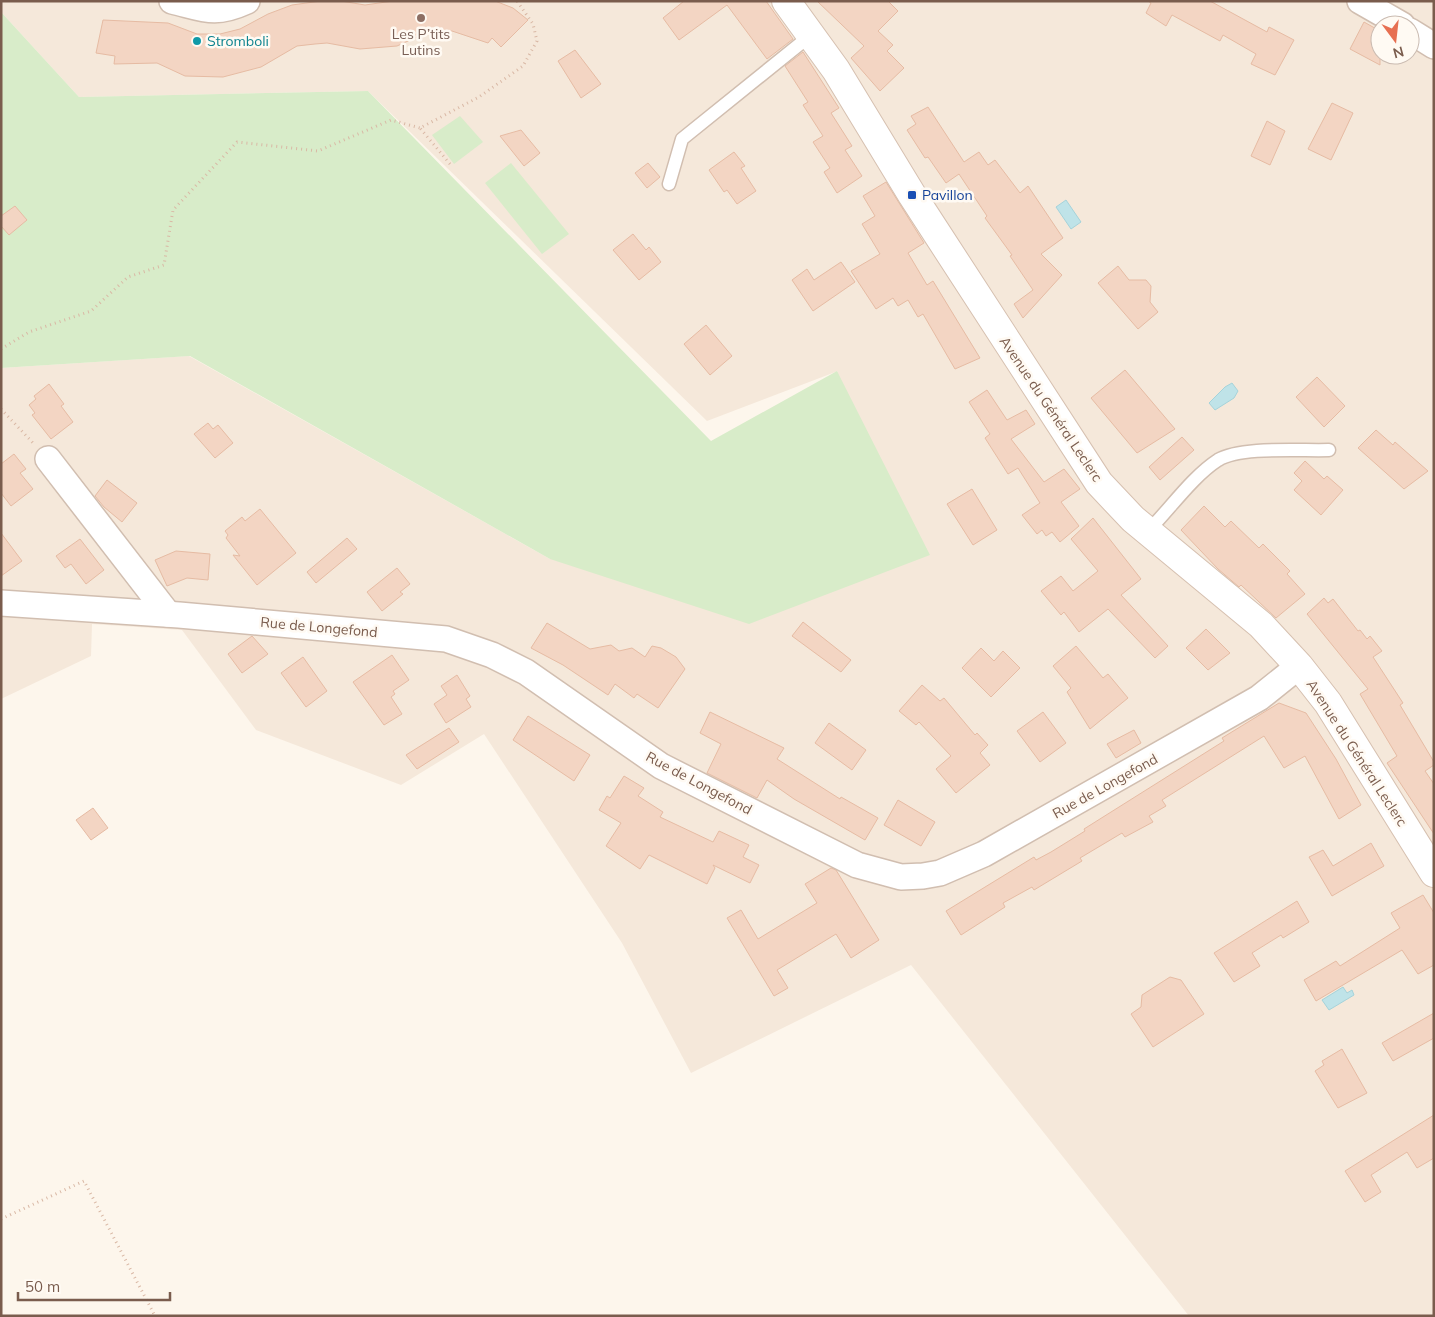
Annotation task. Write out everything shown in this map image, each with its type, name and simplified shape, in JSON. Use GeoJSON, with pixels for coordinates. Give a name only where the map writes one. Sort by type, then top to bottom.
{"type":"FeatureCollection","features":[{"type":"Feature","properties":{"kind":"main road","name":"Avenue du Général Leclerc"},"geometry":{"type":"LineString","coordinates":[[786,1],[836,70],[912,194],[1075,450],[1099,484],[1148,532],[1261,625],[1299,666],[1328,703],[1434,872]]}},
{"type":"Feature","properties":{"kind":"street"},"geometry":{"type":"LineString","coordinates":[[172,1],[216,12],[229,10],[247,1]]}},
{"type":"Feature","properties":{"kind":"street"},"geometry":{"type":"LineString","coordinates":[[1360,1],[1384,15]]}},
{"type":"Feature","properties":{"kind":"street"},"geometry":{"type":"LineString","coordinates":[[1420,37],[1434,46]]}},
{"type":"Feature","properties":{"kind":"street"},"geometry":{"type":"LineString","coordinates":[[48,459],[168,614]]}},
{"type":"Feature","properties":{"kind":"street","name":"Rue de Longefond"},"geometry":{"type":"LineString","coordinates":[[1,603],[168,614],[446,639],[492,654],[526,672],[661,766],[857,865],[901,877],[940,873],[984,854],[1259,698],[1299,666]]}},
{"type":"Feature","properties":{"kind":"lane"},"geometry":{"type":"LineString","coordinates":[[669,184],[682,139],[811,35]]}},
{"type":"Feature","properties":{"kind":"lane"},"geometry":{"type":"LineString","coordinates":[[1148,532],[1204,472],[1219,459],[1243,452],[1329,450]]}},
{"type":"Feature","properties":{"kind":"path"},"geometry":{"type":"LineString","coordinates":[[420,128],[479,97],[523,66],[536,41],[534,24],[517,1]]}},
{"type":"Feature","properties":{"kind":"path"},"geometry":{"type":"LineString","coordinates":[[1,349],[29,332],[91,311],[128,277],[164,265],[173,210],[238,142],[318,151],[391,120],[420,128],[450,164]]}},
{"type":"Feature","properties":{"kind":"path"},"geometry":{"type":"LineString","coordinates":[[1,409],[48,459]]}},
{"type":"Feature","properties":{"kind":"path"},"geometry":{"type":"LineString","coordinates":[[1,1219],[84,1181],[155,1316]]}},
{"type":"Feature","properties":{"kind":"shaded area"},"geometry":{"type":"Polygon","coordinates":[[[1,1],[1434,1],[1434,1316],[1189,1316],[911,965],[691,1073],[622,943],[484,734],[401,785],[256,730],[182,630],[92,624],[91,656],[1,699],[1,368],[189,356],[550,559],[838,371],[707,421],[368,91],[79,97],[1,12],[1,1]]]}},
{"type":"Feature","properties":{"kind":"green space"},"geometry":{"type":"Polygon","coordinates":[[[1,12],[79,97],[368,91],[711,441],[837,371],[930,555],[749,624],[550,559],[190,356],[1,368],[1,12]]]}},
{"type":"Feature","properties":{"kind":"green space"},"geometry":{"type":"Polygon","coordinates":[[[460,116],[483,142],[454,164],[432,135],[460,116]]]}},
{"type":"Feature","properties":{"kind":"green space"},"geometry":{"type":"Polygon","coordinates":[[[511,163],[569,234],[542,254],[485,183],[511,163]]]}},
{"type":"Feature","properties":{"kind":"water"},"geometry":{"type":"Polygon","coordinates":[[[1066,200],[1081,222],[1071,229],[1056,207],[1066,200]]]}},
{"type":"Feature","properties":{"kind":"water"},"geometry":{"type":"Polygon","coordinates":[[[1232,383],[1238,391],[1234,398],[1215,410],[1209,403],[1225,387],[1232,383]]]}},
{"type":"Feature","properties":{"kind":"water"},"geometry":{"type":"Polygon","coordinates":[[[1343,987],[1347,993],[1352,990],[1354,995],[1329,1010],[1322,1000],[1343,987]]]}},
{"type":"Feature","properties":{"kind":"building"},"geometry":{"type":"Polygon","coordinates":[[[321,1],[341,1],[365,5],[393,1],[495,1],[513,8],[528,20],[501,47],[492,38],[488,43],[452,31],[426,33],[397,46],[360,49],[327,43],[315,44],[297,46],[261,67],[223,77],[185,76],[157,63],[114,64],[115,56],[96,53],[103,20],[168,23],[197,34],[220,34],[240,29],[268,14],[292,5],[321,1]]]}},
{"type":"Feature","properties":{"kind":"building"},"geometry":{"type":"Polygon","coordinates":[[[684,1],[766,1],[793,39],[767,59],[727,5],[679,40],[663,18],[684,1]]]}},
{"type":"Feature","properties":{"kind":"building"},"geometry":{"type":"Polygon","coordinates":[[[817,1],[888,1],[898,11],[878,31],[893,45],[887,51],[904,68],[880,91],[851,58],[864,46],[817,1]]]}},
{"type":"Feature","properties":{"kind":"building"},"geometry":{"type":"Polygon","coordinates":[[[1148,1],[1210,1],[1267,32],[1269,27],[1294,40],[1275,75],[1251,64],[1256,54],[1223,35],[1220,41],[1172,15],[1166,26],[1146,13],[1151,3],[1148,1]]]}},
{"type":"Feature","properties":{"kind":"building"},"geometry":{"type":"Polygon","coordinates":[[[1364,22],[1370,25],[1370,60],[1350,49],[1364,22]]]}},
{"type":"Feature","properties":{"kind":"building"},"geometry":{"type":"Polygon","coordinates":[[[575,50],[601,84],[581,98],[558,61],[575,50]]]}},
{"type":"Feature","properties":{"kind":"building"},"geometry":{"type":"Polygon","coordinates":[[[803,52],[839,108],[831,113],[852,146],[845,150],[862,176],[837,193],[824,172],[830,168],[813,142],[823,136],[803,105],[808,102],[785,66],[803,52]]]}},
{"type":"Feature","properties":{"kind":"building"},"geometry":{"type":"Polygon","coordinates":[[[1332,103],[1353,113],[1331,160],[1308,149],[1332,103]]]}},
{"type":"Feature","properties":{"kind":"building"},"geometry":{"type":"Polygon","coordinates":[[[928,107],[964,162],[979,152],[988,165],[995,160],[1020,193],[1028,186],[1063,238],[1041,254],[1062,275],[1023,318],[1014,304],[1033,290],[1010,256],[1012,255],[985,218],[987,216],[959,174],[946,183],[928,157],[925,158],[907,130],[916,124],[911,116],[928,107]]]}},
{"type":"Feature","properties":{"kind":"building"},"geometry":{"type":"Polygon","coordinates":[[[1267,121],[1285,131],[1270,165],[1251,156],[1267,121]]]}},
{"type":"Feature","properties":{"kind":"building"},"geometry":{"type":"Polygon","coordinates":[[[521,130],[540,153],[524,166],[500,136],[521,130]]]}},
{"type":"Feature","properties":{"kind":"building"},"geometry":{"type":"Polygon","coordinates":[[[734,152],[745,166],[741,168],[756,191],[737,204],[727,190],[724,192],[709,170],[734,152]]]}},
{"type":"Feature","properties":{"kind":"building"},"geometry":{"type":"Polygon","coordinates":[[[648,163],[660,177],[647,188],[635,173],[648,163]]]}},
{"type":"Feature","properties":{"kind":"building"},"geometry":{"type":"Polygon","coordinates":[[[886,182],[924,243],[908,253],[927,285],[933,281],[980,358],[955,369],[923,314],[918,317],[908,300],[898,306],[893,298],[876,309],[851,271],[880,254],[862,224],[875,216],[863,196],[886,182]]]}},
{"type":"Feature","properties":{"kind":"building"},"geometry":{"type":"Polygon","coordinates":[[[15,206],[27,220],[9,235],[1,226],[1,216],[15,206]]]}},
{"type":"Feature","properties":{"kind":"building"},"geometry":{"type":"Polygon","coordinates":[[[633,234],[646,250],[649,247],[661,262],[639,280],[613,250],[633,234]]]}},
{"type":"Feature","properties":{"kind":"building"},"geometry":{"type":"Polygon","coordinates":[[[841,262],[855,282],[813,311],[792,280],[807,269],[814,280],[841,262]]]}},
{"type":"Feature","properties":{"kind":"building"},"geometry":{"type":"Polygon","coordinates":[[[1118,266],[1129,280],[1146,280],[1151,286],[1150,302],[1158,312],[1138,329],[1098,283],[1118,266]]]}},
{"type":"Feature","properties":{"kind":"building"},"geometry":{"type":"Polygon","coordinates":[[[706,325],[732,356],[710,375],[684,344],[706,325]]]}},
{"type":"Feature","properties":{"kind":"building"},"geometry":{"type":"Polygon","coordinates":[[[1125,370],[1175,429],[1137,453],[1091,398],[1125,370]]]}},
{"type":"Feature","properties":{"kind":"building"},"geometry":{"type":"Polygon","coordinates":[[[1317,377],[1345,406],[1324,427],[1296,397],[1317,377]]]}},
{"type":"Feature","properties":{"kind":"building"},"geometry":{"type":"Polygon","coordinates":[[[49,384],[64,404],[61,406],[73,422],[51,439],[32,415],[35,413],[29,405],[36,399],[34,396],[49,384]]]}},
{"type":"Feature","properties":{"kind":"building"},"geometry":{"type":"Polygon","coordinates":[[[987,390],[1007,420],[1026,410],[1035,424],[1011,439],[1044,482],[1064,469],[1080,489],[1061,502],[1079,526],[1060,542],[1052,532],[1046,536],[1042,530],[1037,534],[1022,515],[1040,503],[1018,468],[1008,474],[985,438],[990,434],[969,402],[987,390]]]}},
{"type":"Feature","properties":{"kind":"building"},"geometry":{"type":"Polygon","coordinates":[[[208,423],[213,429],[218,425],[233,443],[215,458],[194,434],[208,423]]]}},
{"type":"Feature","properties":{"kind":"building"},"geometry":{"type":"Polygon","coordinates":[[[1376,430],[1393,445],[1395,442],[1428,471],[1404,489],[1358,448],[1376,430]]]}},
{"type":"Feature","properties":{"kind":"building"},"geometry":{"type":"Polygon","coordinates":[[[1182,437],[1194,450],[1160,480],[1149,467],[1182,437]]]}},
{"type":"Feature","properties":{"kind":"building"},"geometry":{"type":"Polygon","coordinates":[[[14,454],[26,469],[20,473],[33,489],[11,506],[1,493],[1,464],[14,454]]]}},
{"type":"Feature","properties":{"kind":"building"},"geometry":{"type":"Polygon","coordinates":[[[1305,461],[1324,479],[1327,476],[1343,490],[1321,515],[1294,490],[1302,481],[1294,473],[1305,461]]]}},
{"type":"Feature","properties":{"kind":"building"},"geometry":{"type":"Polygon","coordinates":[[[107,480],[137,503],[122,522],[104,507],[95,496],[107,480]]]}},
{"type":"Feature","properties":{"kind":"building"},"geometry":{"type":"Polygon","coordinates":[[[972,489],[997,530],[973,545],[947,504],[972,489]]]}},
{"type":"Feature","properties":{"kind":"building"},"geometry":{"type":"Polygon","coordinates":[[[1204,506],[1225,527],[1231,521],[1259,548],[1263,544],[1290,571],[1287,574],[1305,594],[1276,618],[1241,585],[1239,587],[1218,569],[1181,530],[1204,506]]]}},
{"type":"Feature","properties":{"kind":"building"},"geometry":{"type":"Polygon","coordinates":[[[260,509],[296,553],[257,585],[233,555],[240,556],[226,538],[228,535],[225,531],[242,517],[245,521],[260,509]]]}},
{"type":"Feature","properties":{"kind":"building"},"geometry":{"type":"Polygon","coordinates":[[[1093,518],[1141,579],[1121,595],[1168,646],[1155,658],[1108,609],[1079,632],[1064,612],[1061,615],[1041,591],[1061,576],[1073,591],[1098,571],[1071,539],[1093,518]]]}},
{"type":"Feature","properties":{"kind":"building"},"geometry":{"type":"Polygon","coordinates":[[[1,533],[22,561],[1,576],[1,533]]]}},
{"type":"Feature","properties":{"kind":"building"},"geometry":{"type":"Polygon","coordinates":[[[347,538],[357,549],[316,583],[307,572],[347,538]]]}},
{"type":"Feature","properties":{"kind":"building"},"geometry":{"type":"Polygon","coordinates":[[[80,539],[104,570],[86,584],[71,564],[65,568],[56,556],[80,539]]]}},
{"type":"Feature","properties":{"kind":"building"},"geometry":{"type":"Polygon","coordinates":[[[176,551],[210,554],[208,580],[187,578],[167,586],[155,560],[176,551]]]}},
{"type":"Feature","properties":{"kind":"building"},"geometry":{"type":"Polygon","coordinates":[[[397,568],[410,584],[400,592],[403,594],[382,611],[367,592],[397,568]]]}},
{"type":"Feature","properties":{"kind":"building"},"geometry":{"type":"Polygon","coordinates":[[[1324,598],[1328,603],[1333,599],[1358,631],[1360,630],[1367,639],[1370,636],[1382,651],[1373,657],[1403,703],[1400,705],[1434,762],[1434,765],[1425,771],[1434,784],[1434,834],[1387,763],[1397,756],[1360,694],[1368,689],[1307,614],[1324,598]]]}},
{"type":"Feature","properties":{"kind":"building"},"geometry":{"type":"Polygon","coordinates":[[[803,622],[851,660],[841,672],[792,636],[803,622]]]}},
{"type":"Feature","properties":{"kind":"building"},"geometry":{"type":"Polygon","coordinates":[[[547,623],[590,649],[611,645],[619,651],[632,648],[645,657],[652,646],[661,648],[676,657],[685,669],[658,708],[637,694],[634,698],[615,684],[608,695],[563,665],[531,648],[547,623]]]}},
{"type":"Feature","properties":{"kind":"building"},"geometry":{"type":"Polygon","coordinates":[[[1206,629],[1230,653],[1208,670],[1186,648],[1206,629]]]}},
{"type":"Feature","properties":{"kind":"building"},"geometry":{"type":"Polygon","coordinates":[[[252,636],[268,654],[242,673],[228,654],[252,636]]]}},
{"type":"Feature","properties":{"kind":"building"},"geometry":{"type":"Polygon","coordinates":[[[1076,646],[1103,678],[1108,674],[1128,698],[1090,729],[1067,692],[1071,688],[1053,666],[1076,646]]]}},
{"type":"Feature","properties":{"kind":"building"},"geometry":{"type":"Polygon","coordinates":[[[981,648],[994,661],[1003,651],[1020,668],[991,697],[962,668],[981,648]]]}},
{"type":"Feature","properties":{"kind":"building"},"geometry":{"type":"Polygon","coordinates":[[[392,655],[409,680],[393,691],[395,694],[391,697],[402,714],[384,725],[353,682],[392,655]]]}},
{"type":"Feature","properties":{"kind":"building"},"geometry":{"type":"Polygon","coordinates":[[[303,657],[327,691],[306,707],[281,673],[303,657]]]}},
{"type":"Feature","properties":{"kind":"building"},"geometry":{"type":"Polygon","coordinates":[[[457,675],[470,696],[466,699],[471,707],[446,723],[434,704],[447,695],[441,686],[457,675]]]}},
{"type":"Feature","properties":{"kind":"building"},"geometry":{"type":"Polygon","coordinates":[[[922,685],[940,701],[944,698],[975,735],[977,733],[988,745],[980,753],[990,765],[956,793],[936,769],[951,756],[919,722],[916,725],[899,711],[922,685]]]}},
{"type":"Feature","properties":{"kind":"building"},"geometry":{"type":"Polygon","coordinates":[[[1279,703],[1306,713],[1336,759],[1361,805],[1339,819],[1305,756],[1284,768],[1264,736],[1162,800],[1166,806],[1149,816],[1153,822],[1125,837],[1122,833],[1080,858],[1082,861],[1034,890],[1032,887],[1003,903],[1005,907],[961,935],[946,911],[1034,857],[1036,860],[1085,831],[1084,829],[1224,741],[1222,738],[1279,703]]]}},
{"type":"Feature","properties":{"kind":"building"},"geometry":{"type":"Polygon","coordinates":[[[710,712],[784,748],[777,759],[840,799],[841,797],[878,818],[865,840],[794,799],[767,780],[757,798],[707,773],[721,744],[700,733],[710,712]]]}},
{"type":"Feature","properties":{"kind":"building"},"geometry":{"type":"Polygon","coordinates":[[[1043,712],[1066,743],[1040,762],[1017,731],[1043,712]]]}},
{"type":"Feature","properties":{"kind":"building"},"geometry":{"type":"Polygon","coordinates":[[[528,716],[590,755],[574,781],[513,740],[528,716]]]}},
{"type":"Feature","properties":{"kind":"building"},"geometry":{"type":"Polygon","coordinates":[[[829,723],[866,750],[852,770],[815,743],[829,723]]]}},
{"type":"Feature","properties":{"kind":"building"},"geometry":{"type":"Polygon","coordinates":[[[449,728],[459,742],[417,769],[406,755],[449,728]]]}},
{"type":"Feature","properties":{"kind":"building"},"geometry":{"type":"Polygon","coordinates":[[[1134,730],[1141,743],[1116,758],[1107,744],[1134,730]]]}},
{"type":"Feature","properties":{"kind":"building"},"geometry":{"type":"Polygon","coordinates":[[[624,776],[644,788],[638,796],[663,812],[660,817],[713,842],[719,831],[749,845],[743,857],[759,865],[750,883],[713,865],[715,868],[707,884],[649,855],[640,869],[606,846],[621,823],[599,810],[607,796],[610,798],[624,776]]]}},
{"type":"Feature","properties":{"kind":"building"},"geometry":{"type":"Polygon","coordinates":[[[898,800],[935,822],[921,846],[884,825],[898,800]]]}},
{"type":"Feature","properties":{"kind":"building"},"geometry":{"type":"Polygon","coordinates":[[[93,808],[108,828],[91,840],[76,820],[93,808]]]}},
{"type":"Feature","properties":{"kind":"building"},"geometry":{"type":"Polygon","coordinates":[[[1371,843],[1384,866],[1332,896],[1309,857],[1323,850],[1333,866],[1371,843]]]}},
{"type":"Feature","properties":{"kind":"building"},"geometry":{"type":"Polygon","coordinates":[[[831,868],[836,870],[879,940],[851,958],[836,934],[777,970],[788,988],[774,996],[727,918],[741,910],[758,939],[817,903],[805,884],[831,868]]]}},
{"type":"Feature","properties":{"kind":"building"},"geometry":{"type":"Polygon","coordinates":[[[1423,895],[1434,913],[1434,965],[1418,974],[1402,950],[1316,1001],[1304,980],[1336,961],[1340,966],[1400,928],[1391,913],[1423,895]]]}},
{"type":"Feature","properties":{"kind":"building"},"geometry":{"type":"Polygon","coordinates":[[[1297,901],[1309,922],[1283,938],[1281,935],[1252,953],[1260,966],[1234,982],[1214,953],[1297,901]]]}},
{"type":"Feature","properties":{"kind":"building"},"geometry":{"type":"Polygon","coordinates":[[[1170,977],[1181,980],[1204,1014],[1153,1047],[1131,1014],[1141,1007],[1142,995],[1170,977]]]}},
{"type":"Feature","properties":{"kind":"building"},"geometry":{"type":"Polygon","coordinates":[[[1434,1013],[1434,1038],[1393,1061],[1382,1043],[1434,1013]]]}},
{"type":"Feature","properties":{"kind":"building"},"geometry":{"type":"Polygon","coordinates":[[[1342,1049],[1367,1093],[1338,1108],[1315,1071],[1324,1065],[1322,1061],[1342,1049]]]}},
{"type":"Feature","properties":{"kind":"building"},"geometry":{"type":"Polygon","coordinates":[[[1434,1115],[1434,1158],[1417,1168],[1407,1152],[1371,1175],[1381,1192],[1365,1202],[1345,1171],[1434,1115]]]}},
{"type":"Feature","properties":{"kind":"place","name":"Les P’tits Lutins"},"geometry":{"type":"Point","coordinates":[421,18]}},
{"type":"Feature","properties":{"kind":"place","name":"Stromboli"},"geometry":{"type":"Point","coordinates":[197,41]}},
{"type":"Feature","properties":{"kind":"place","name":"Pavillon"},"geometry":{"type":"Point","coordinates":[912,195]}}]}
